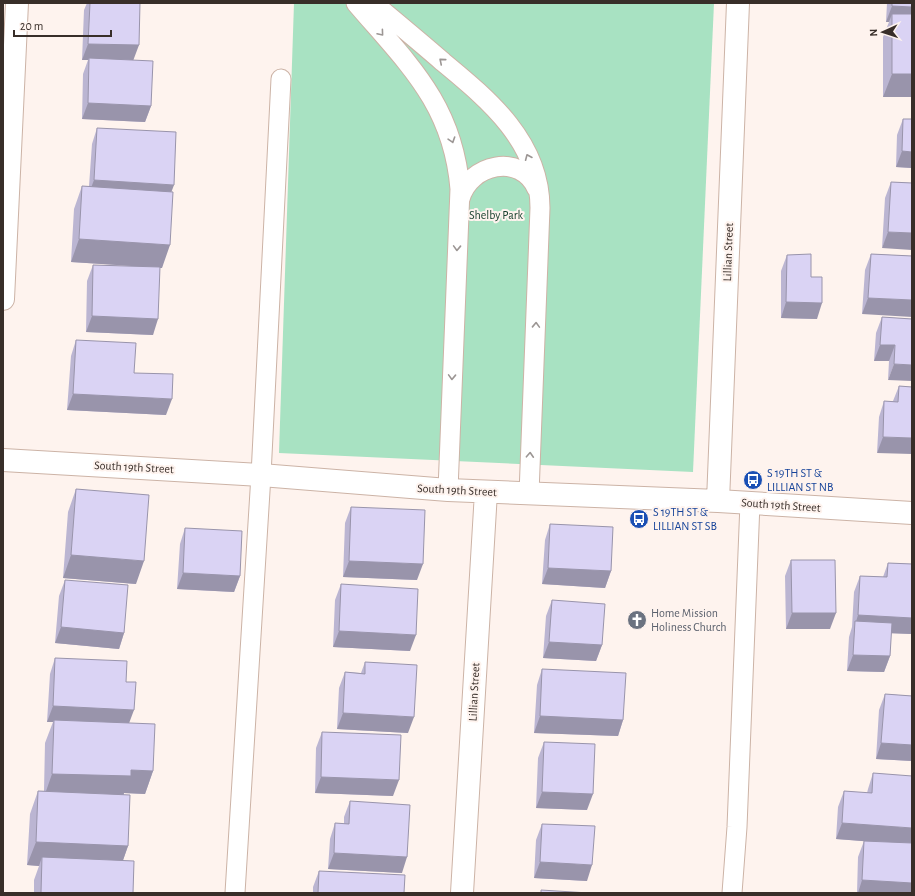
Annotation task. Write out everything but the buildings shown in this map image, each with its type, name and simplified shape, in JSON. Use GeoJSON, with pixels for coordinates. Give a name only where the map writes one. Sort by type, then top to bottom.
{"type":"FeatureCollection","features":[{"type":"Feature","properties":{"kind":"street"},"geometry":{"type":"LineString","coordinates":[[3,299],[17,3]]}},
{"type":"Feature","properties":{"kind":"street","name":"Lillian Street"},"geometry":{"type":"LineString","coordinates":[[718,501],[738,3]]}},
{"type":"Feature","properties":{"kind":"street","name":"South 19th Street"},"geometry":{"type":"LineString","coordinates":[[3,460],[261,475],[448,490],[718,501],[912,513]]}},
{"type":"Feature","properties":{"kind":"street","name":"Lillian Street"},"geometry":{"type":"LineString","coordinates":[[462,893],[486,492]]}},
{"type":"Feature","properties":{"kind":"lane"},"geometry":{"type":"LineString","coordinates":[[356,3],[418,77],[440,110],[456,155],[460,189],[448,490]]}},
{"type":"Feature","properties":{"kind":"lane"},"geometry":{"type":"LineString","coordinates":[[374,3],[488,99],[502,114],[525,149],[530,161],[538,188],[540,208],[529,494]]}},
{"type":"Feature","properties":{"kind":"lane"},"geometry":{"type":"LineString","coordinates":[[235,893],[261,475],[281,79]]}},
{"type":"Feature","properties":{"kind":"lane"},"geometry":{"type":"LineString","coordinates":[[459,209],[462,194],[469,181],[481,171],[500,166],[519,171],[532,180],[536,188],[540,208]]}},
{"type":"Feature","properties":{"kind":"lane"},"geometry":{"type":"LineString","coordinates":[[732,893],[737,827],[750,503]]}},
{"type":"Feature","properties":{"kind":"green space","name":"Shelby Park"},"geometry":{"type":"Polygon","coordinates":[[[294,3],[714,3],[693,472],[279,453],[294,3]]]}},
{"type":"Feature","properties":{"kind":"place","name":"S 19TH ST & LILLIAN ST NB"},"geometry":{"type":"Point","coordinates":[753,480]}},
{"type":"Feature","properties":{"kind":"place","name":"S 19TH ST & LILLIAN ST SB"},"geometry":{"type":"Point","coordinates":[639,519]}},
{"type":"Feature","properties":{"kind":"place","name":"Home Mission Holiness Church"},"geometry":{"type":"Point","coordinates":[637,620]}}]}
